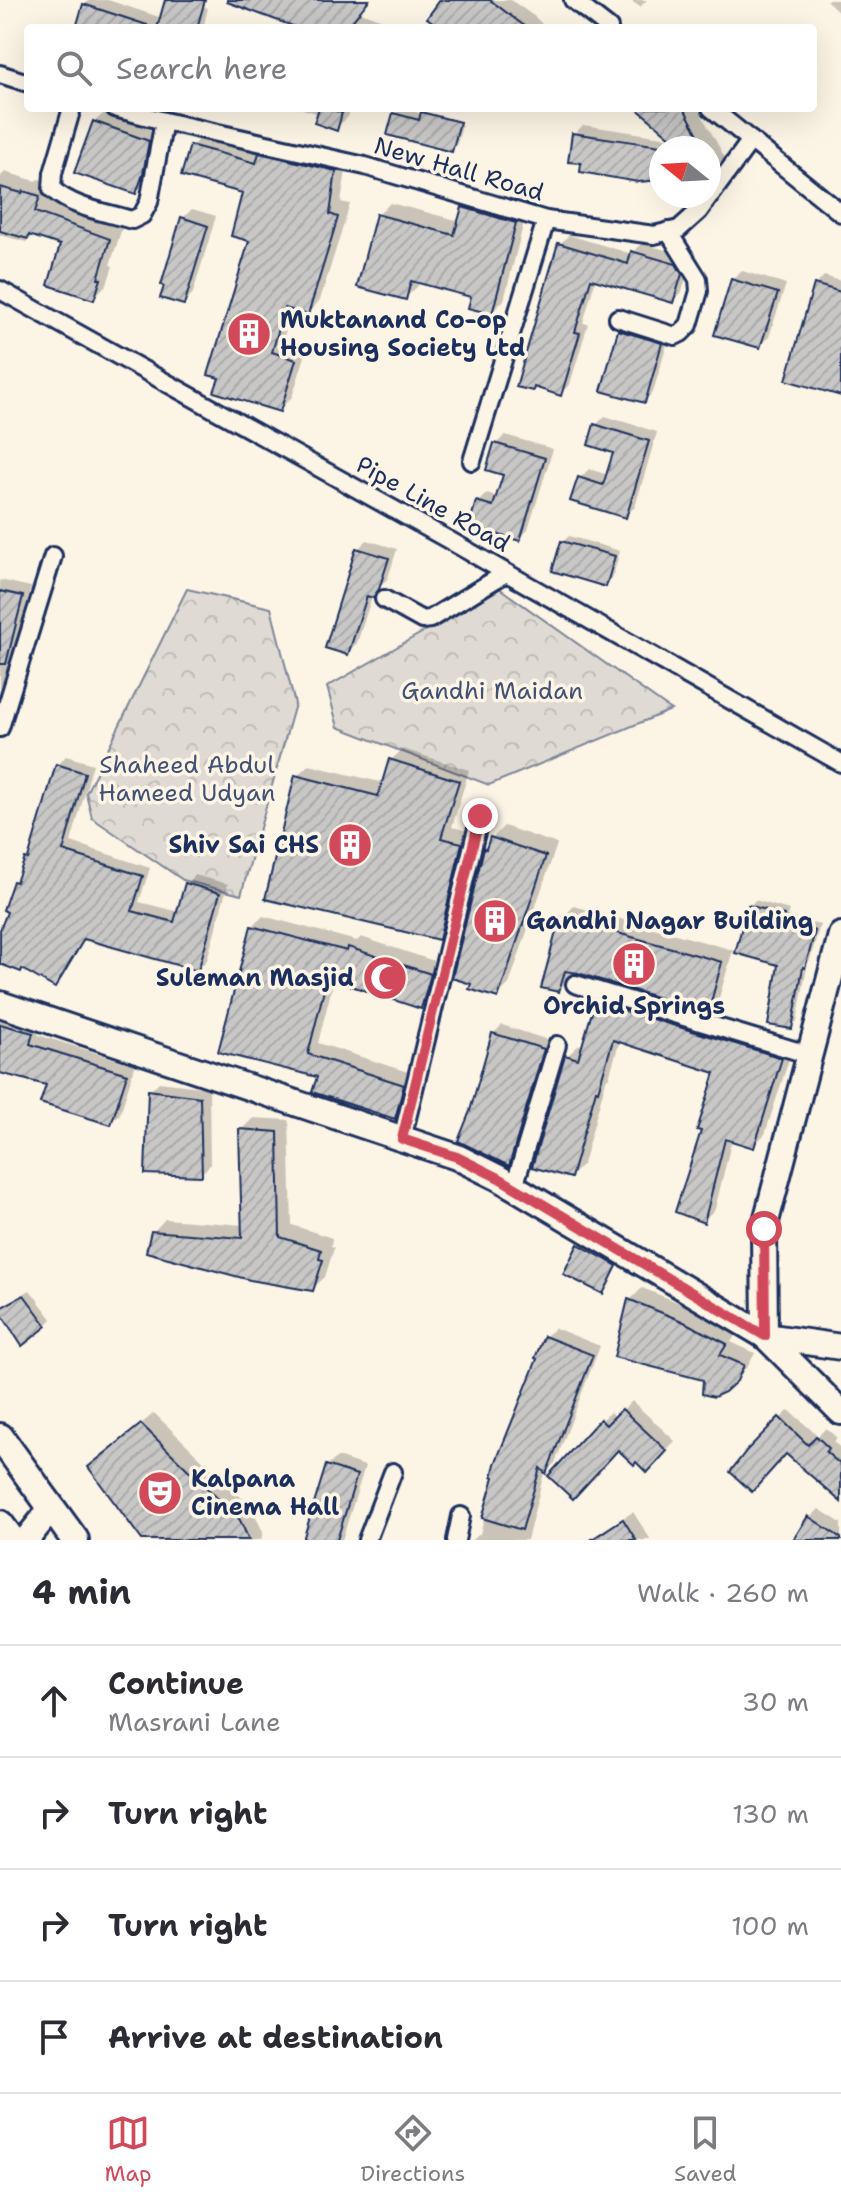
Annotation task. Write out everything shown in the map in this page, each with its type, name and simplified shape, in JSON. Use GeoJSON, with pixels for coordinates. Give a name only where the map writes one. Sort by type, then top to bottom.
{"type":"FeatureCollection","features":[{"type":"Feature","properties":{"kind":"main road"},"geometry":{"type":"LineString","coordinates":[[0,1437],[75,1540]]}},
{"type":"Feature","properties":{"kind":"main road"},"geometry":{"type":"LineString","coordinates":[[0,1524],[12,1540]]}},
{"type":"Feature","properties":{"kind":"street"},"geometry":{"type":"LineString","coordinates":[[573,0],[604,24]]}},
{"type":"Feature","properties":{"kind":"street"},"geometry":{"type":"LineString","coordinates":[[0,74],[24,82]]}},
{"type":"Feature","properties":{"kind":"street"},"geometry":{"type":"LineString","coordinates":[[71,112],[53,173],[52,189],[62,198],[132,220],[142,215],[149,202],[164,121]]}},
{"type":"Feature","properties":{"kind":"street","name":"New Hall Road"},"geometry":{"type":"LineString","coordinates":[[130,112],[318,154],[546,220],[654,235],[668,231]]}},
{"type":"Feature","properties":{"kind":"street"},"geometry":{"type":"LineString","coordinates":[[716,112],[841,213]]}},
{"type":"Feature","properties":{"kind":"street"},"geometry":{"type":"LineString","coordinates":[[618,318],[675,336],[689,325],[699,291],[698,279],[668,231],[679,229],[699,211],[751,140]]}},
{"type":"Feature","properties":{"kind":"street"},"geometry":{"type":"LineString","coordinates":[[472,461],[546,220]]}},
{"type":"Feature","properties":{"kind":"street","name":"Pipe Line Road"},"geometry":{"type":"LineString","coordinates":[[0,290],[841,763]]}},
{"type":"Feature","properties":{"kind":"street"},"geometry":{"type":"LineString","coordinates":[[0,728],[53,556]]}},
{"type":"Feature","properties":{"kind":"street"},"geometry":{"type":"LineString","coordinates":[[384,599],[422,620],[430,619],[506,573]]}},
{"type":"Feature","properties":{"kind":"street"},"geometry":{"type":"LineString","coordinates":[[402,1139],[480,816]]}},
{"type":"Feature","properties":{"kind":"street"},"geometry":{"type":"LineString","coordinates":[[765,1336],[764,1229],[841,935]]}},
{"type":"Feature","properties":{"kind":"street"},"geometry":{"type":"LineString","coordinates":[[575,984],[810,1055]]}},
{"type":"Feature","properties":{"kind":"street"},"geometry":{"type":"LineString","coordinates":[[0,1004],[457,1157],[514,1187],[765,1336],[841,1412]]}},
{"type":"Feature","properties":{"kind":"street"},"geometry":{"type":"LineString","coordinates":[[514,1187],[557,1045]]}},
{"type":"Feature","properties":{"kind":"street"},"geometry":{"type":"LineString","coordinates":[[765,1336],[841,1347]]}},
{"type":"Feature","properties":{"kind":"street"},"geometry":{"type":"LineString","coordinates":[[367,1540],[393,1472]]}},
{"type":"Feature","properties":{"kind":"street"},"geometry":{"type":"LineString","coordinates":[[26,1540],[52,1508]]}},
{"type":"Feature","properties":{"kind":"street"},"geometry":{"type":"LineString","coordinates":[[456,1540],[461,1516]]}},
{"type":"Feature","properties":{"kind":"green space","name":"Gandhi Maidan"},"geometry":{"type":"Polygon","coordinates":[[[485,578],[671,710],[489,785],[338,727],[327,687],[451,616],[485,578]]]}},
{"type":"Feature","properties":{"kind":"green space","name":"Shaheed Abdul Hameed Udyan"},"geometry":{"type":"Polygon","coordinates":[[[187,589],[271,608],[295,704],[241,895],[183,880],[92,818],[86,793],[187,589]]]}},
{"type":"Feature","properties":{"kind":"building"},"geometry":{"type":"Polygon","coordinates":[[[165,0],[205,0],[198,24],[158,24],[165,0]]]}},
{"type":"Feature","properties":{"kind":"building"},"geometry":{"type":"Polygon","coordinates":[[[369,0],[350,24],[287,24],[227,2],[369,0]]]}},
{"type":"Feature","properties":{"kind":"building"},"geometry":{"type":"Polygon","coordinates":[[[440,0],[490,0],[522,24],[435,24],[427,18],[440,0]]]}},
{"type":"Feature","properties":{"kind":"building"},"geometry":{"type":"Polygon","coordinates":[[[83,4],[144,24],[77,24],[83,4]]]}},
{"type":"Feature","properties":{"kind":"building"},"geometry":{"type":"Polygon","coordinates":[[[318,112],[342,113],[337,131],[314,123],[318,112]]]}},
{"type":"Feature","properties":{"kind":"building"},"geometry":{"type":"Polygon","coordinates":[[[421,112],[460,122],[452,152],[387,135],[393,113],[419,120],[421,112]]]}},
{"type":"Feature","properties":{"kind":"building"},"geometry":{"type":"Polygon","coordinates":[[[641,112],[686,112],[699,136],[670,136],[641,112]]]}},
{"type":"Feature","properties":{"kind":"building"},"geometry":{"type":"Polygon","coordinates":[[[93,121],[149,141],[136,194],[74,173],[93,121]]]}},
{"type":"Feature","properties":{"kind":"building"},"geometry":{"type":"Polygon","coordinates":[[[572,133],[649,144],[649,181],[580,172],[581,163],[568,162],[572,133]]]}},
{"type":"Feature","properties":{"kind":"building"},"geometry":{"type":"Polygon","coordinates":[[[190,145],[256,163],[259,153],[336,171],[330,214],[338,217],[308,315],[285,308],[272,352],[296,360],[280,412],[214,392],[219,378],[208,375],[249,241],[231,236],[242,193],[181,176],[190,145]]]}},
{"type":"Feature","properties":{"kind":"building"},"geometry":{"type":"Polygon","coordinates":[[[0,187],[40,196],[35,212],[110,239],[94,300],[48,285],[60,245],[29,235],[28,239],[0,231],[0,187]]]}},
{"type":"Feature","properties":{"kind":"building"},"geometry":{"type":"Polygon","coordinates":[[[462,207],[516,223],[492,314],[468,308],[471,297],[411,281],[406,300],[357,287],[376,214],[454,235],[462,207]]]}},
{"type":"Feature","properties":{"kind":"building"},"geometry":{"type":"Polygon","coordinates":[[[181,217],[208,226],[184,305],[160,298],[181,217]]]}},
{"type":"Feature","properties":{"kind":"building"},"geometry":{"type":"Polygon","coordinates":[[[558,243],[628,264],[631,251],[676,264],[682,274],[673,303],[591,279],[575,332],[580,333],[561,396],[534,387],[533,391],[516,387],[558,243]]]}},
{"type":"Feature","properties":{"kind":"building"},"geometry":{"type":"Polygon","coordinates":[[[731,279],[778,293],[760,348],[714,335],[731,279]]]}},
{"type":"Feature","properties":{"kind":"building"},"geometry":{"type":"Polygon","coordinates":[[[814,284],[841,292],[841,396],[786,380],[814,284]]]}},
{"type":"Feature","properties":{"kind":"building"},"geometry":{"type":"Polygon","coordinates":[[[618,330],[662,343],[645,403],[601,391],[618,330]]]}},
{"type":"Feature","properties":{"kind":"building"},"geometry":{"type":"Polygon","coordinates":[[[594,424],[649,441],[626,518],[570,501],[578,477],[603,485],[613,453],[588,445],[594,424]]]}},
{"type":"Feature","properties":{"kind":"building"},"geometry":{"type":"Polygon","coordinates":[[[494,443],[545,458],[520,541],[469,526],[476,501],[493,506],[503,475],[486,470],[494,443]]]}},
{"type":"Feature","properties":{"kind":"building"},"geometry":{"type":"Polygon","coordinates":[[[561,541],[615,556],[606,587],[552,571],[561,541]]]}},
{"type":"Feature","properties":{"kind":"building"},"geometry":{"type":"Polygon","coordinates":[[[356,548],[389,558],[379,589],[373,598],[367,596],[348,655],[325,648],[356,548]]]}},
{"type":"Feature","properties":{"kind":"building"},"geometry":{"type":"Polygon","coordinates":[[[0,591],[23,596],[6,664],[0,664],[0,591]]]}},
{"type":"Feature","properties":{"kind":"building"},"geometry":{"type":"Polygon","coordinates":[[[389,759],[459,781],[441,838],[462,843],[439,940],[265,899],[295,775],[378,796],[389,759]]]}},
{"type":"Feature","properties":{"kind":"building"},"geometry":{"type":"Polygon","coordinates":[[[56,764],[85,773],[63,851],[143,876],[132,911],[174,922],[185,883],[220,893],[198,971],[84,939],[55,988],[22,969],[21,972],[0,964],[0,930],[7,912],[3,910],[13,881],[16,882],[25,858],[28,859],[56,764]]]}},
{"type":"Feature","properties":{"kind":"building","name":"Gandhi Nagar Building"},"geometry":{"type":"Polygon","coordinates":[[[490,837],[546,856],[498,998],[469,989],[471,984],[452,978],[484,848],[490,837]]]}},
{"type":"Feature","properties":{"kind":"building"},"geometry":{"type":"Polygon","coordinates":[[[748,905],[784,915],[783,922],[815,931],[803,967],[792,1029],[768,1025],[778,965],[735,953],[748,905]]]}},
{"type":"Feature","properties":{"kind":"building","name":"Orchid Springs"},"geometry":{"type":"Polygon","coordinates":[[[560,917],[722,962],[708,1013],[565,971],[559,992],[541,988],[560,917]]]}},
{"type":"Feature","properties":{"kind":"building"},"geometry":{"type":"Polygon","coordinates":[[[251,926],[347,951],[348,947],[431,974],[421,1009],[327,978],[308,1054],[404,1085],[395,1119],[312,1092],[317,1077],[218,1052],[251,926]]]}},
{"type":"Feature","properties":{"kind":"building"},"geometry":{"type":"Polygon","coordinates":[[[595,1002],[782,1058],[754,1148],[725,1139],[704,1223],[675,1212],[701,1131],[697,1130],[715,1073],[613,1040],[571,1178],[532,1167],[565,1055],[578,1059],[595,1002]]]}},
{"type":"Feature","properties":{"kind":"building"},"geometry":{"type":"Polygon","coordinates":[[[0,1024],[33,1033],[30,1044],[127,1074],[111,1125],[40,1103],[46,1085],[0,1073],[0,1024]]]}},
{"type":"Feature","properties":{"kind":"building"},"geometry":{"type":"Polygon","coordinates":[[[492,1033],[544,1049],[509,1166],[458,1141],[470,1111],[492,1033]]]}},
{"type":"Feature","properties":{"kind":"building"},"geometry":{"type":"Polygon","coordinates":[[[148,1090],[200,1097],[202,1176],[145,1174],[148,1090]]]}},
{"type":"Feature","properties":{"kind":"building"},"geometry":{"type":"Polygon","coordinates":[[[239,1129],[278,1132],[280,1237],[321,1250],[319,1259],[323,1260],[313,1291],[250,1280],[146,1252],[151,1231],[242,1238],[239,1129]]]}},
{"type":"Feature","properties":{"kind":"building"},"geometry":{"type":"Polygon","coordinates":[[[578,1244],[617,1266],[603,1294],[563,1274],[578,1244]]]}},
{"type":"Feature","properties":{"kind":"building"},"geometry":{"type":"Polygon","coordinates":[[[24,1295],[47,1326],[22,1346],[0,1308],[24,1295]]]}},
{"type":"Feature","properties":{"kind":"building"},"geometry":{"type":"Polygon","coordinates":[[[628,1299],[727,1344],[720,1355],[744,1365],[737,1381],[714,1397],[702,1394],[703,1380],[614,1357],[628,1299]]]}},
{"type":"Feature","properties":{"kind":"building"},"geometry":{"type":"Polygon","coordinates":[[[544,1336],[593,1355],[546,1474],[540,1468],[522,1530],[482,1518],[495,1464],[544,1336]]]}},
{"type":"Feature","properties":{"kind":"building"},"geometry":{"type":"Polygon","coordinates":[[[622,1409],[667,1451],[647,1473],[618,1450],[573,1499],[548,1476],[600,1419],[606,1425],[622,1409]]]}},
{"type":"Feature","properties":{"kind":"building"},"geometry":{"type":"Polygon","coordinates":[[[779,1417],[808,1445],[816,1436],[829,1448],[826,1452],[841,1465],[841,1502],[786,1454],[752,1492],[730,1472],[779,1417]]]}},
{"type":"Feature","properties":{"kind":"building","name":"Kalpana Cinema Hall"},"geometry":{"type":"Polygon","coordinates":[[[141,1424],[240,1520],[249,1540],[142,1540],[88,1467],[141,1424]]]}},
{"type":"Feature","properties":{"kind":"building"},"geometry":{"type":"Polygon","coordinates":[[[326,1465],[357,1475],[337,1540],[303,1540],[326,1465]]]}},
{"type":"Feature","properties":{"kind":"building"},"geometry":{"type":"Polygon","coordinates":[[[808,1516],[841,1538],[841,1540],[793,1540],[808,1516]]]}},
{"type":"Feature","properties":{"kind":"building"},"geometry":{"type":"Polygon","coordinates":[[[623,1519],[636,1540],[591,1540],[623,1519]]]}},
{"type":"Feature","properties":{"kind":"place","name":"Muktanand Co-op Housing Society Ltd"},"geometry":{"type":"Point","coordinates":[249,334]}},
{"type":"Feature","properties":{"kind":"place","name":"Shiv Sai CHS"},"geometry":{"type":"Point","coordinates":[350,845]}},
{"type":"Feature","properties":{"kind":"place","name":"Gandhi Nagar Building"},"geometry":{"type":"Point","coordinates":[495,921]}},
{"type":"Feature","properties":{"kind":"place","name":"Orchid Springs"},"geometry":{"type":"Point","coordinates":[634,964]}},
{"type":"Feature","properties":{"kind":"place","name":"Suleman Masjid"},"geometry":{"type":"Point","coordinates":[385,978]}},
{"type":"Feature","properties":{"kind":"place","name":"Kalpana Cinema Hall"},"geometry":{"type":"Point","coordinates":[160,1493]}},
{"type":"Feature","properties":{"kind":"route"},"geometry":{"type":"LineString","coordinates":[[480,816],[402,1139],[457,1157],[499,1178],[765,1336],[764,1229]]}}]}
